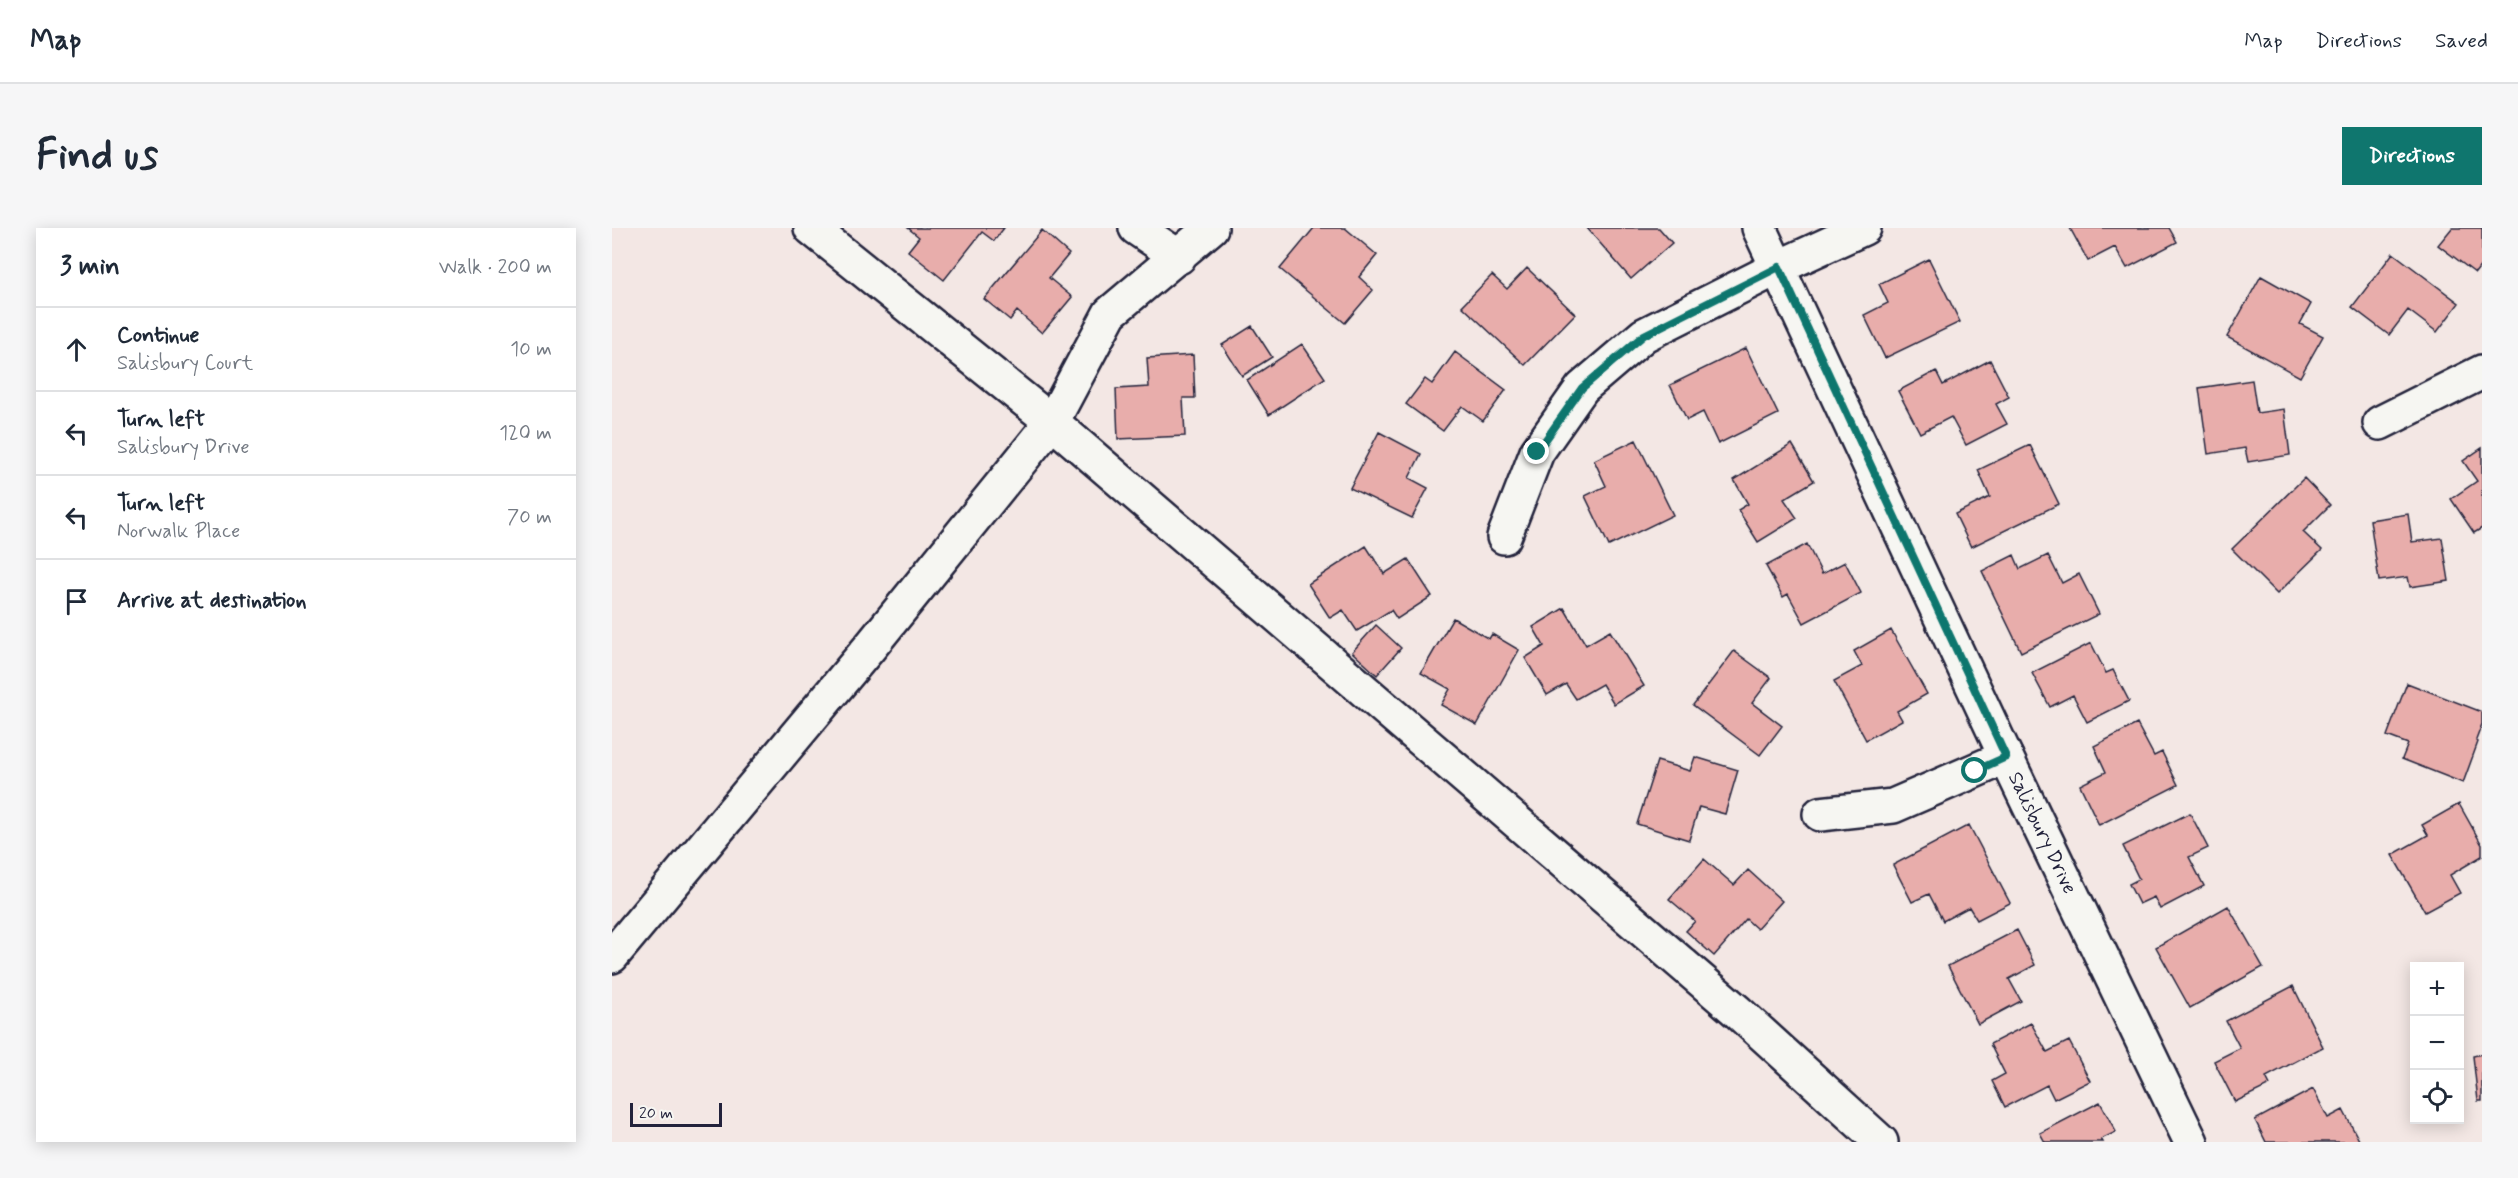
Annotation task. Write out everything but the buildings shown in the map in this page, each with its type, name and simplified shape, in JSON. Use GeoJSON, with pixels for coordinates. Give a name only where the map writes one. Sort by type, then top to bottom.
{"type":"FeatureCollection","features":[{"type":"Feature","properties":{"kind":"street"},"geometry":{"type":"LineString","coordinates":[[811,228],[1052,422],[1738,1012],[1881,1142]]}},
{"type":"Feature","properties":{"kind":"street"},"geometry":{"type":"LineString","coordinates":[[1136,228],[1179,257]]}},
{"type":"Feature","properties":{"kind":"street"},"geometry":{"type":"LineString","coordinates":[[612,956],[870,647],[1052,422],[1110,314],[1211,228]]}},
{"type":"Feature","properties":{"kind":"street","name":"Salisbury Drive"},"geometry":{"type":"LineString","coordinates":[[1759,228],[2006,757],[2191,1142]]}},
{"type":"Feature","properties":{"kind":"street"},"geometry":{"type":"LineString","coordinates":[[1504,537],[1537,452],[1582,388],[1644,335],[1779,267],[1864,228]]}},
{"type":"Feature","properties":{"kind":"street"},"geometry":{"type":"LineString","coordinates":[[2380,423],[2482,372]]}},
{"type":"Feature","properties":{"kind":"street"},"geometry":{"type":"LineString","coordinates":[[1820,814],[1893,806],[2006,757]]}},
{"type":"Feature","properties":{"kind":"route"},"geometry":{"type":"LineString","coordinates":[[1537,452],[1582,388],[1644,335],[1779,267],[2006,757],[1975,771]]}}]}
